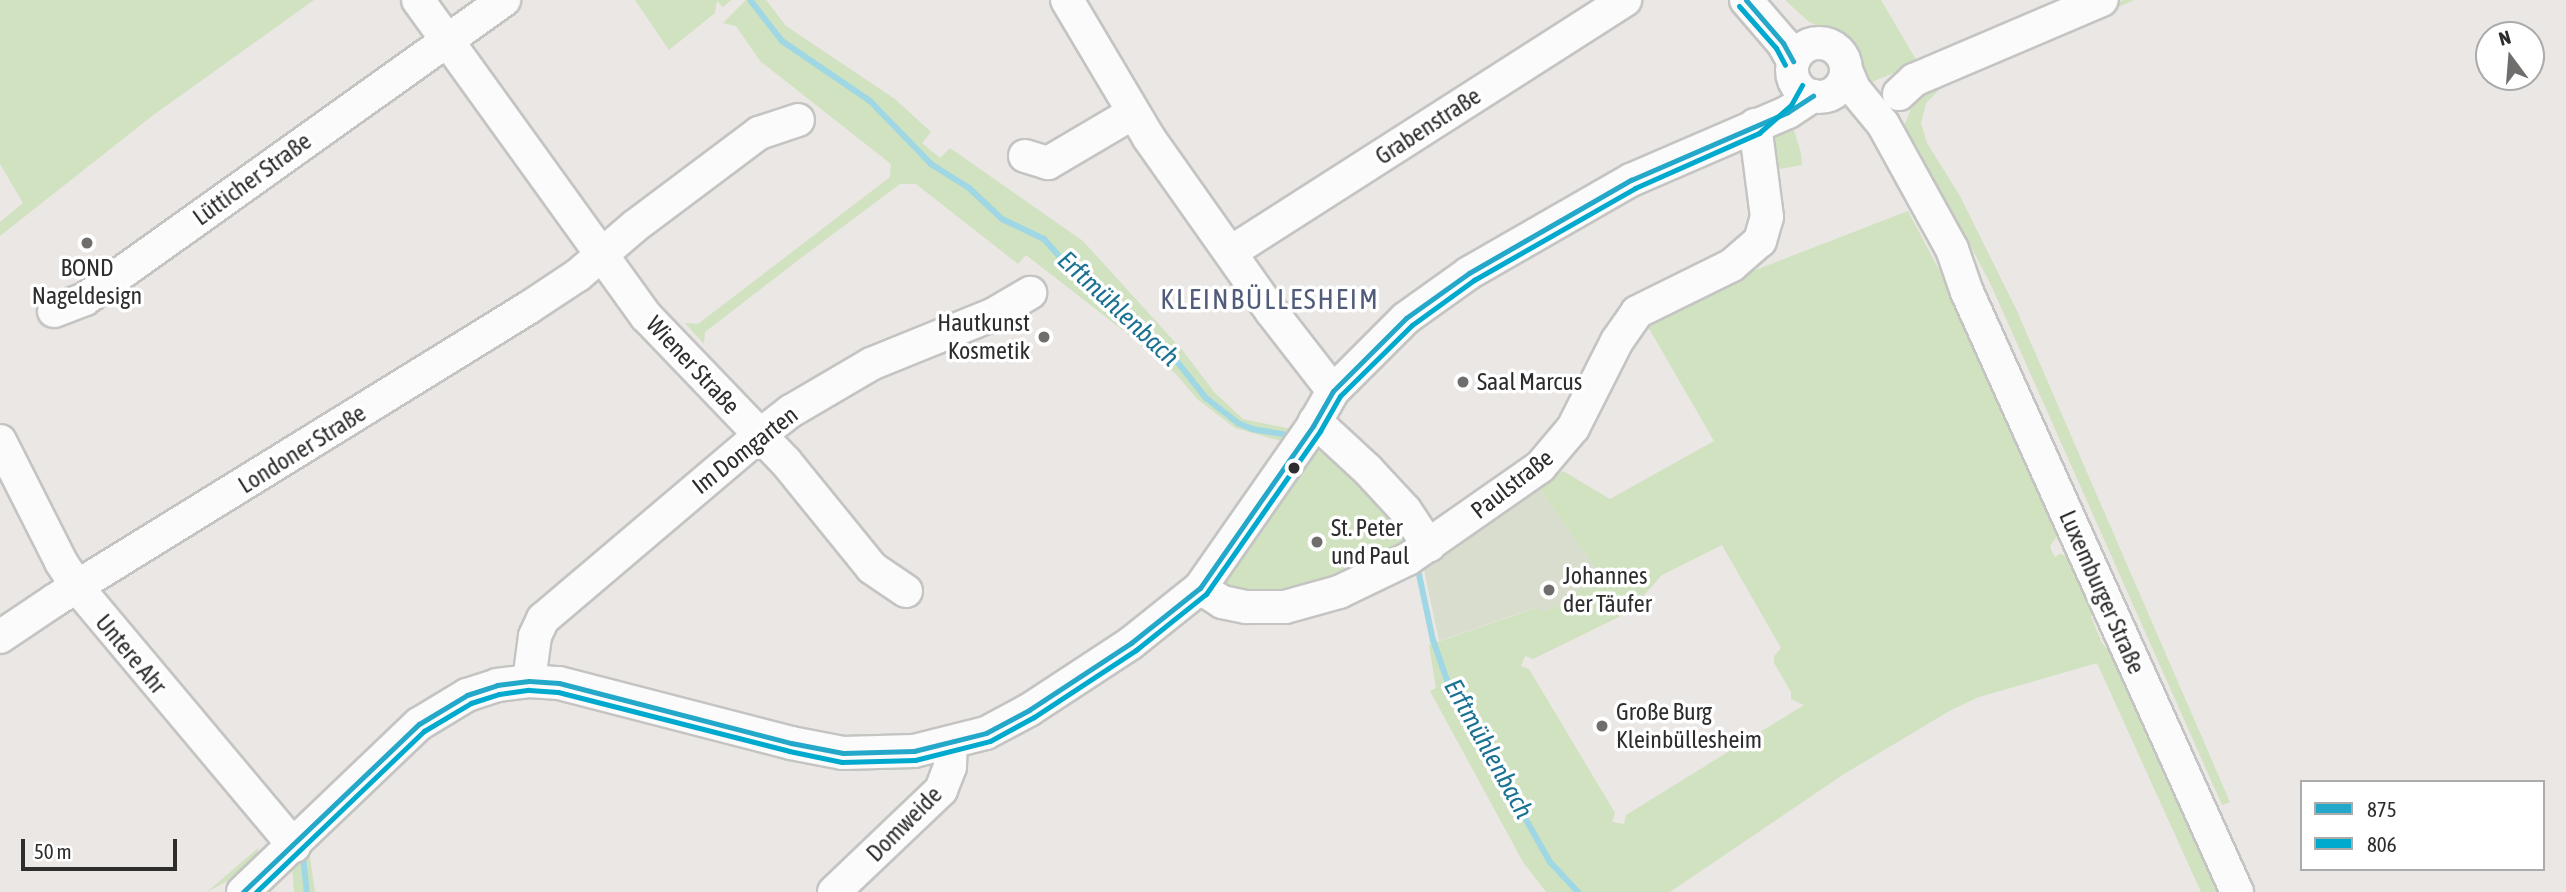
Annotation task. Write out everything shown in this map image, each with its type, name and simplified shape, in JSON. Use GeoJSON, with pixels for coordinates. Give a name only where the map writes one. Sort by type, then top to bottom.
{"type":"FeatureCollection","features":[{"type":"Feature","properties":{"kind":"street","name":"Wiener Straße"},"geometry":{"type":"LineString","coordinates":[[418,0],[646,316],[760,435],[829,512],[872,568],[906,592]]}},
{"type":"Feature","properties":{"kind":"street"},"geometry":{"type":"LineString","coordinates":[[447,41],[504,0]]}},
{"type":"Feature","properties":{"kind":"street"},"geometry":{"type":"LineString","coordinates":[[1067,0],[1133,113],[1333,391]]}},
{"type":"Feature","properties":{"kind":"street","name":"Grabenstraße"},"geometry":{"type":"LineString","coordinates":[[1231,252],[1625,0]]}},
{"type":"Feature","properties":{"kind":"street","name":"Luxemburger Straße"},"geometry":{"type":"LineString","coordinates":[[1746,0],[1783,43],[1806,84],[1850,114],[1882,150],[1967,292]]}},
{"type":"Feature","properties":{"kind":"street"},"geometry":{"type":"LineString","coordinates":[[243,892],[294,846],[403,737],[433,713],[482,689],[529,681],[578,687],[822,750],[890,753],[951,744],[986,733],[1029,710],[1132,643],[1200,587],[1333,391],[1406,318],[1469,273],[1631,180],[1755,125],[1806,84],[1841,86],[1846,70],[1838,51],[1818,43],[1761,0]]}},
{"type":"Feature","properties":{"kind":"street"},"geometry":{"type":"LineString","coordinates":[[1899,94],[1914,80],[2102,0]]}},
{"type":"Feature","properties":{"kind":"street","name":"Lütticher Straße"},"geometry":{"type":"LineString","coordinates":[[54,312],[85,299],[447,41]]}},
{"type":"Feature","properties":{"kind":"street"},"geometry":{"type":"LineString","coordinates":[[1806,84],[1802,49],[1818,43]]}},
{"type":"Feature","properties":{"kind":"street","name":"Luxemburger Straße"},"geometry":{"type":"LineString","coordinates":[[1846,70],[1854,89],[1883,124],[1952,249],[1967,292],[2238,892]]}},
{"type":"Feature","properties":{"kind":"street"},"geometry":{"type":"LineString","coordinates":[[1025,156],[1048,163],[1133,113]]}},
{"type":"Feature","properties":{"kind":"street"},"geometry":{"type":"LineString","coordinates":[[601,255],[759,133],[798,120]]}},
{"type":"Feature","properties":{"kind":"street","name":"Paulstraße"},"geometry":{"type":"LineString","coordinates":[[1200,587],[1233,606],[1285,607],[1339,592],[1419,552],[1509,491],[1560,447],[1573,428],[1617,341],[1637,312],[1654,301],[1732,264],[1760,241],[1766,217],[1755,125]]}},
{"type":"Feature","properties":{"kind":"street","name":"Londoner Straße"},"geometry":{"type":"LineString","coordinates":[[0,637],[528,308],[601,255]]}},
{"type":"Feature","properties":{"kind":"street","name":"Im Domgarten"},"geometry":{"type":"LineString","coordinates":[[529,681],[535,636],[544,619],[760,435],[791,411],[871,364],[994,314],[1030,293]]}},
{"type":"Feature","properties":{"kind":"street"},"geometry":{"type":"LineString","coordinates":[[1307,433],[1367,469],[1405,510],[1419,552]]}},
{"type":"Feature","properties":{"kind":"street","name":"Untere Ahr"},"geometry":{"type":"LineString","coordinates":[[0,441],[61,562],[77,587],[294,846]]}},
{"type":"Feature","properties":{"kind":"street","name":"Domweide"},"geometry":{"type":"LineString","coordinates":[[834,892],[941,790],[950,767],[951,744]]}},
{"type":"Feature","properties":{"kind":"green space"},"geometry":{"type":"Polygon","coordinates":[[[0,0],[314,0],[152,116],[0,236],[0,222],[23,203],[0,164],[0,0]]]}},
{"type":"Feature","properties":{"kind":"green space"},"geometry":{"type":"Polygon","coordinates":[[[635,0],[731,0],[723,7],[717,1],[715,13],[669,50],[635,0]]]}},
{"type":"Feature","properties":{"kind":"green space"},"geometry":{"type":"Polygon","coordinates":[[[746,0],[766,0],[786,26],[895,99],[931,132],[922,143],[940,158],[950,148],[1083,241],[1183,351],[1215,393],[1243,419],[1296,430],[1288,443],[1235,428],[1197,399],[1176,374],[1138,342],[1026,255],[1018,264],[916,184],[900,184],[801,258],[705,332],[704,344],[685,323],[698,324],[890,177],[891,164],[760,61],[736,26],[723,23],[746,0]]]}},
{"type":"Feature","properties":{"kind":"green space"},"geometry":{"type":"Polygon","coordinates":[[[1785,0],[1881,0],[1918,63],[1867,84],[1859,55],[1847,38],[1809,22],[1785,0]]]}},
{"type":"Feature","properties":{"kind":"green space"},"geometry":{"type":"Polygon","coordinates":[[[2124,0],[2134,0],[1944,85],[1926,103],[1921,123],[1927,143],[1960,196],[2017,311],[2230,802],[2222,805],[1991,285],[1967,239],[1902,131],[1915,99],[1942,79],[2124,0]]]}},
{"type":"Feature","properties":{"kind":"green space"},"geometry":{"type":"Polygon","coordinates":[[[1792,124],[1802,165],[1773,170],[1773,134],[1792,124]]]}},
{"type":"Feature","properties":{"kind":"green space"},"geometry":{"type":"Polygon","coordinates":[[[1908,211],[1946,283],[2055,525],[2058,535],[2050,546],[2052,552],[2055,557],[2060,554],[2070,557],[2094,611],[2091,617],[2102,643],[2115,658],[2124,681],[2130,679],[2227,892],[2201,892],[2097,663],[1979,697],[1951,710],[1844,774],[1670,892],[1546,892],[1523,862],[1430,691],[1436,688],[1429,645],[1538,607],[1540,612],[1574,599],[1572,593],[1586,586],[1599,574],[1537,485],[1563,471],[1610,499],[1714,441],[1643,318],[1657,308],[1908,211]],[[1722,545],[1662,575],[1629,612],[1533,659],[1525,656],[1521,666],[1529,669],[1615,813],[1612,822],[1624,824],[1626,815],[1804,705],[1791,699],[1791,692],[1774,663],[1774,656],[1781,648],[1722,545]]]}},
{"type":"Feature","properties":{"kind":"green space"},"geometry":{"type":"Polygon","coordinates":[[[1314,447],[1355,479],[1393,521],[1404,546],[1302,591],[1233,595],[1223,579],[1314,447]]]}},
{"type":"Feature","properties":{"kind":"green space"},"geometry":{"type":"Polygon","coordinates":[[[1537,485],[1599,574],[1586,586],[1572,593],[1574,599],[1540,612],[1537,607],[1439,641],[1423,565],[1508,509],[1537,485]]]}},
{"type":"Feature","properties":{"kind":"green space"},"geometry":{"type":"Polygon","coordinates":[[[308,844],[315,892],[294,892],[292,866],[308,844]]]}},
{"type":"Feature","properties":{"kind":"green space"},"geometry":{"type":"Polygon","coordinates":[[[258,848],[257,859],[233,878],[207,892],[258,848]]]}},
{"type":"Feature","properties":{"kind":"waterway","name":"Erftmühlenbach"},"geometry":{"type":"LineString","coordinates":[[750,0],[782,41],[870,101],[931,164],[969,188],[1002,219],[1044,239],[1074,273],[1105,294],[1167,349],[1206,398],[1238,423],[1252,429],[1294,436]]}},
{"type":"Feature","properties":{"kind":"waterway","name":"Erftmühlenbach"},"geometry":{"type":"LineString","coordinates":[[1417,565],[1433,640],[1447,680],[1550,862],[1578,892]]}},
{"type":"Feature","properties":{"kind":"waterway"},"geometry":{"type":"LineString","coordinates":[[303,856],[307,892]]}},
{"type":"Feature","properties":{"kind":"transit line","name":"875"},"geometry":{"type":"LineString","coordinates":[[1746,0],[1783,43],[1793,61]]}},
{"type":"Feature","properties":{"kind":"transit line","name":"806"},"geometry":{"type":"LineString","coordinates":[[1739,6],[1776,48],[1785,65]]}},
{"type":"Feature","properties":{"kind":"transit line","name":"806"},"geometry":{"type":"LineString","coordinates":[[256,892],[424,731],[471,703],[499,694],[529,690],[558,692],[842,762],[915,760],[990,741],[1034,717],[1136,650],[1206,594],[1320,431],[1340,396],[1412,325],[1474,280],[1635,188],[1759,133],[1791,105],[1802,85]]}},
{"type":"Feature","properties":{"kind":"transit line","name":"875"},"geometry":{"type":"LineString","coordinates":[[243,892],[419,724],[467,695],[497,685],[529,681],[559,683],[791,743],[843,753],[914,751],[986,733],[1029,710],[1131,643],[1200,588],[1313,426],[1333,391],[1406,318],[1469,273],[1631,180],[1788,112],[1813,96]]}},
{"type":"Feature","properties":{"kind":"place","name":"BOND Nageldesign"},"geometry":{"type":"Point","coordinates":[87,243]}},
{"type":"Feature","properties":{"kind":"place","name":"Hautkunst Kosmetik"},"geometry":{"type":"Point","coordinates":[1044,337]}},
{"type":"Feature","properties":{"kind":"place","name":"Saal Marcus"},"geometry":{"type":"Point","coordinates":[1463,382]}},
{"type":"Feature","properties":{"kind":"place","name":"St. Peter und Paul"},"geometry":{"type":"Point","coordinates":[1317,542]}},
{"type":"Feature","properties":{"kind":"place","name":"Johannes der Täufer"},"geometry":{"type":"Point","coordinates":[1549,590]}},
{"type":"Feature","properties":{"kind":"place","name":"Große Burg Kleinbüllesheim"},"geometry":{"type":"Point","coordinates":[1602,726]}},
{"type":"Feature","properties":{"kind":"district","name":"KLEINBÜLLESHEIM"},"geometry":{"type":"Point","coordinates":[1270,299]}}]}
